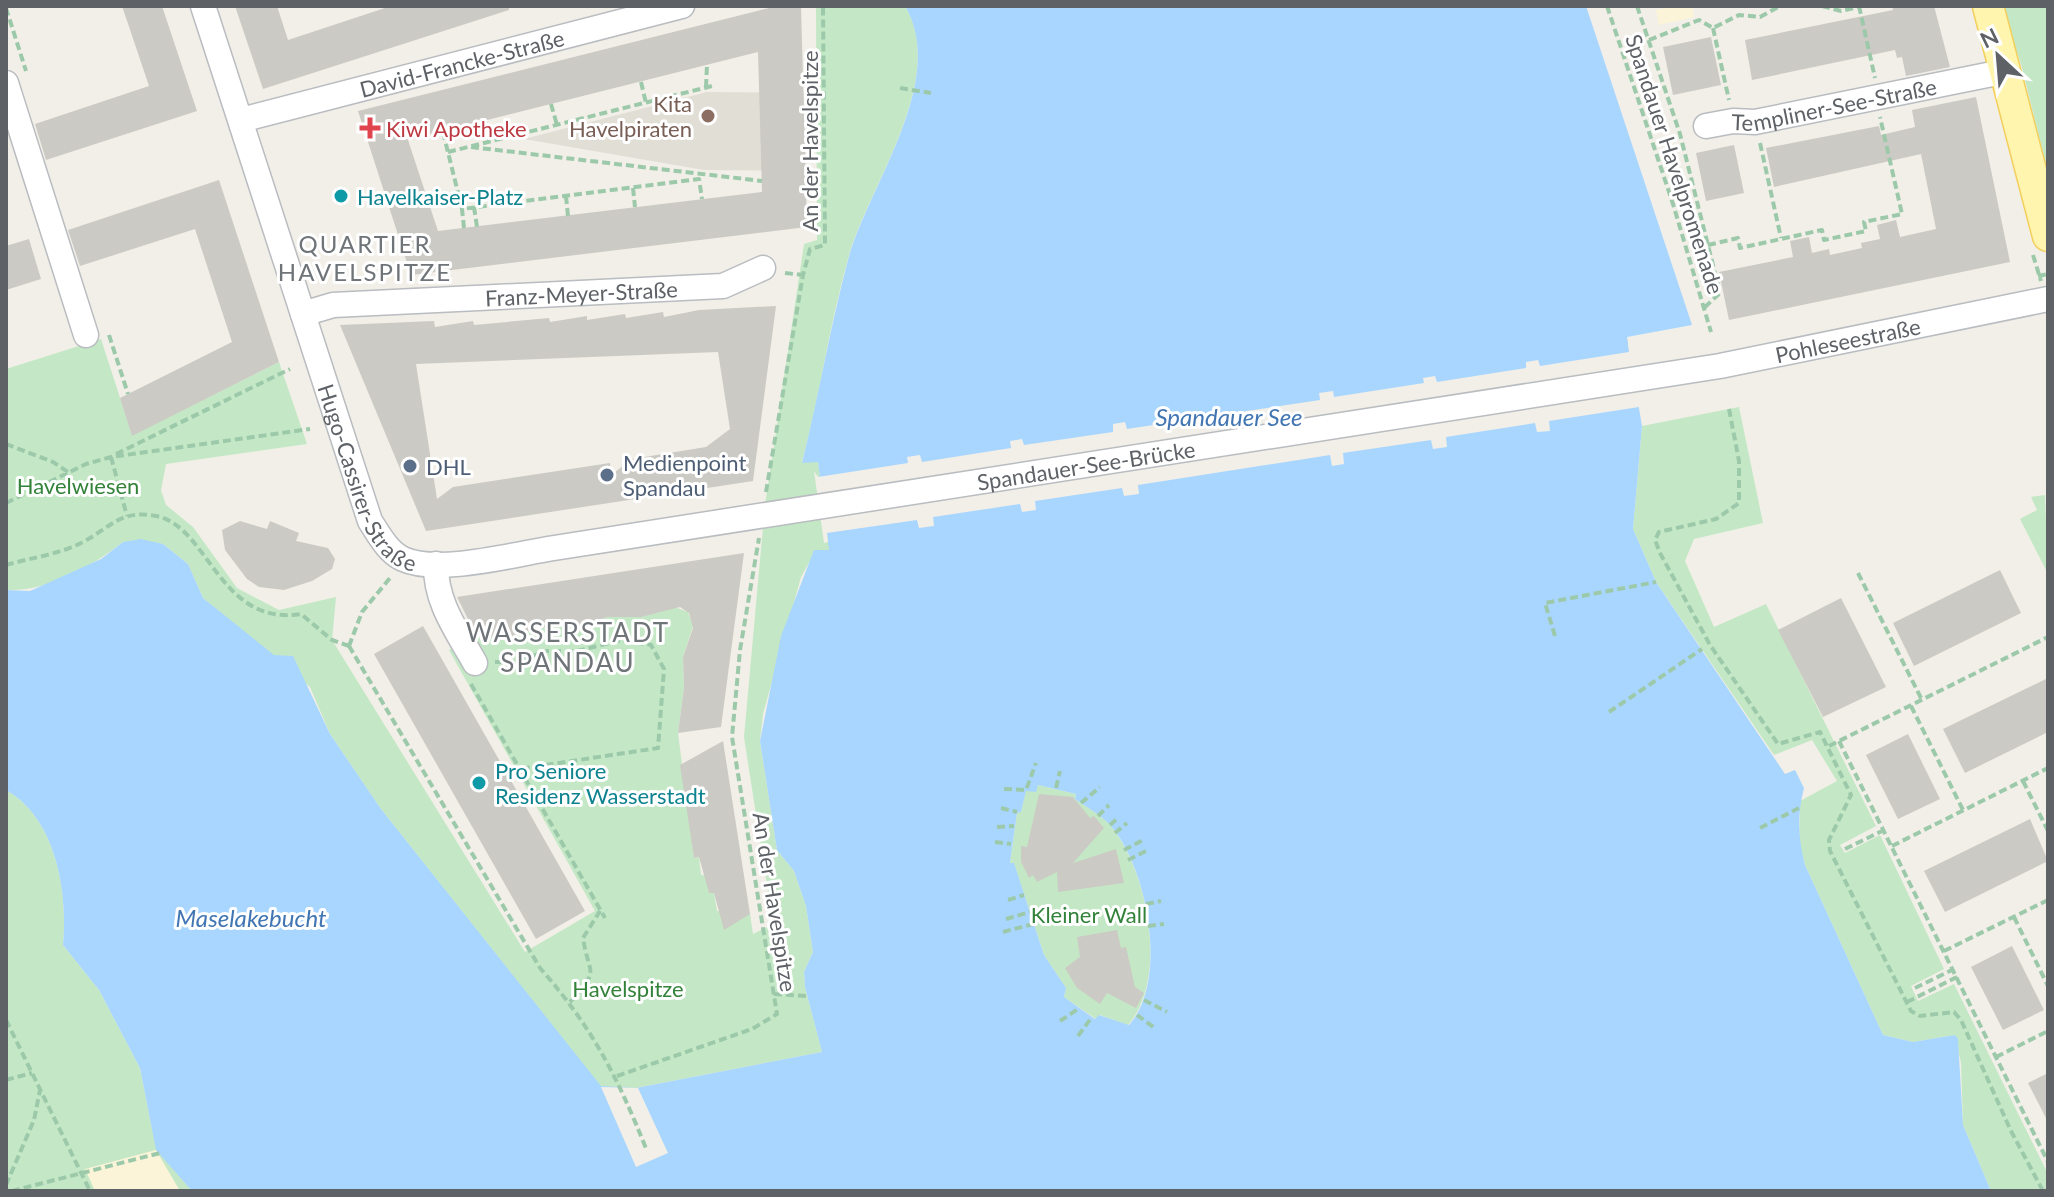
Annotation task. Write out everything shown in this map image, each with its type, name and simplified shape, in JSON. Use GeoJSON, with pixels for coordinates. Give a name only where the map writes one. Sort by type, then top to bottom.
{"type":"FeatureCollection","features":[{"type":"Feature","properties":{"kind":"main road"},"geometry":{"type":"LineString","coordinates":[[1988,6],[2042,187],[2040,243]]}},
{"type":"Feature","properties":{"kind":"street","name":"Hugo-Cassirer-Straße"},"geometry":{"type":"LineString","coordinates":[[203,6],[370,521],[393,553],[405,560],[436,564],[811,507]]}},
{"type":"Feature","properties":{"kind":"street","name":"David-Francke-Straße"},"geometry":{"type":"LineString","coordinates":[[241,120],[682,6]]}},
{"type":"Feature","properties":{"kind":"street","name":"Templiner-See-Straße"},"geometry":{"type":"LineString","coordinates":[[1706,126],[1878,98],[2007,71]]}},
{"type":"Feature","properties":{"kind":"street"},"geometry":{"type":"LineString","coordinates":[[17,81],[86,335]]}},
{"type":"Feature","properties":{"kind":"street","name":"Franz-Meyer-Straße"},"geometry":{"type":"LineString","coordinates":[[303,314],[333,305],[723,286],[763,268]]}},
{"type":"Feature","properties":{"kind":"street","name":"Pohleseestraße"},"geometry":{"type":"LineString","coordinates":[[1646,377],[1720,366],[2046,293]]}},
{"type":"Feature","properties":{"kind":"street","name":"Spandauer-See-Brücke"},"geometry":{"type":"LineString","coordinates":[[811,507],[1646,377]]}},
{"type":"Feature","properties":{"kind":"street"},"geometry":{"type":"LineString","coordinates":[[436,564],[436,582],[443,607],[475,663]]}},
{"type":"Feature","properties":{"kind":"path","name":"An der Havelspitze"},"geometry":{"type":"LineString","coordinates":[[764,500],[803,275],[810,249],[825,245],[823,6]]}},
{"type":"Feature","properties":{"kind":"path","name":"Spandauer Havelpromenade"},"geometry":{"type":"LineString","coordinates":[[1607,6],[1711,332]]}},
{"type":"Feature","properties":{"kind":"path"},"geometry":{"type":"LineString","coordinates":[[1637,6],[1680,134],[1720,293],[1705,307]]}},
{"type":"Feature","properties":{"kind":"path"},"geometry":{"type":"LineString","coordinates":[[1713,28],[1739,15],[1760,17],[1780,6]]}},
{"type":"Feature","properties":{"kind":"path"},"geometry":{"type":"LineString","coordinates":[[1708,245],[1738,238],[1740,248],[1822,230],[1824,240],[1866,231],[1864,222],[1902,214],[1859,6],[1841,11],[1822,6]]}},
{"type":"Feature","properties":{"kind":"path"},"geometry":{"type":"LineString","coordinates":[[6,8],[17,81]]}},
{"type":"Feature","properties":{"kind":"path"},"geometry":{"type":"LineString","coordinates":[[1649,40],[1699,20],[1713,28],[1781,238]]}},
{"type":"Feature","properties":{"kind":"path"},"geometry":{"type":"LineString","coordinates":[[448,152],[709,87],[707,65]]}},
{"type":"Feature","properties":{"kind":"path"},"geometry":{"type":"LineString","coordinates":[[641,82],[646,103]]}},
{"type":"Feature","properties":{"kind":"path"},"geometry":{"type":"LineString","coordinates":[[900,88],[931,93]]}},
{"type":"Feature","properties":{"kind":"path"},"geometry":{"type":"LineString","coordinates":[[551,104],[557,125]]}},
{"type":"Feature","properties":{"kind":"path"},"geometry":{"type":"LineString","coordinates":[[485,121],[490,142]]}},
{"type":"Feature","properties":{"kind":"path"},"geometry":{"type":"LineString","coordinates":[[443,132],[464,228]]}},
{"type":"Feature","properties":{"kind":"path"},"geometry":{"type":"LineString","coordinates":[[471,147],[762,181]]}},
{"type":"Feature","properties":{"kind":"path"},"geometry":{"type":"LineString","coordinates":[[462,209],[715,175]]}},
{"type":"Feature","properties":{"kind":"path"},"geometry":{"type":"LineString","coordinates":[[699,179],[702,199]]}},
{"type":"Feature","properties":{"kind":"path"},"geometry":{"type":"LineString","coordinates":[[633,188],[635,207]]}},
{"type":"Feature","properties":{"kind":"path"},"geometry":{"type":"LineString","coordinates":[[566,196],[568,216]]}},
{"type":"Feature","properties":{"kind":"path"},"geometry":{"type":"LineString","coordinates":[[474,207],[477,227]]}},
{"type":"Feature","properties":{"kind":"path"},"geometry":{"type":"LineString","coordinates":[[2040,243],[2046,293]]}},
{"type":"Feature","properties":{"kind":"path"},"geometry":{"type":"LineString","coordinates":[[6,503],[68,472],[111,457],[290,369]]}},
{"type":"Feature","properties":{"kind":"path"},"geometry":{"type":"LineString","coordinates":[[1729,409],[1739,461],[1739,503],[1716,519],[1659,532],[1655,540],[1710,645],[1778,744],[1820,732],[1829,746],[1851,795],[1829,840],[1830,851],[1907,1002],[1920,1016],[1954,1012],[1961,1020],[2011,1131],[2043,1191]]}},
{"type":"Feature","properties":{"kind":"path"},"geometry":{"type":"LineString","coordinates":[[111,457],[310,429]]}},
{"type":"Feature","properties":{"kind":"path"},"geometry":{"type":"LineString","coordinates":[[140,432],[143,441]]}},
{"type":"Feature","properties":{"kind":"path"},"geometry":{"type":"LineString","coordinates":[[6,444],[53,462],[68,472]]}},
{"type":"Feature","properties":{"kind":"path"},"geometry":{"type":"LineString","coordinates":[[111,457],[128,516]]}},
{"type":"Feature","properties":{"kind":"path"},"geometry":{"type":"LineString","coordinates":[[6,565],[82,543],[113,520],[128,516],[157,516],[178,527],[236,596],[278,618],[301,614],[332,640],[349,646],[540,968],[570,1002],[617,1076],[647,1151]]}},
{"type":"Feature","properties":{"kind":"path","name":"An der Havelspitze"},"geometry":{"type":"LineString","coordinates":[[617,1076],[752,1029],[777,1014],[732,737],[740,650],[758,551]]}},
{"type":"Feature","properties":{"kind":"path"},"geometry":{"type":"LineString","coordinates":[[1858,573],[1922,700]]}},
{"type":"Feature","properties":{"kind":"path"},"geometry":{"type":"LineString","coordinates":[[349,646],[362,612],[390,578]]}},
{"type":"Feature","properties":{"kind":"path"},"geometry":{"type":"LineString","coordinates":[[1555,636],[1545,603],[1656,582]]}},
{"type":"Feature","properties":{"kind":"path"},"geometry":{"type":"LineString","coordinates":[[1829,746],[2048,637]]}},
{"type":"Feature","properties":{"kind":"path"},"geometry":{"type":"LineString","coordinates":[[519,769],[658,748],[664,669],[659,654],[651,645],[622,640],[577,651],[546,651],[517,662],[475,663],[461,667],[519,769],[605,918]]}},
{"type":"Feature","properties":{"kind":"path"},"geometry":{"type":"LineString","coordinates":[[1609,712],[1702,649]]}},
{"type":"Feature","properties":{"kind":"path"},"geometry":{"type":"LineString","coordinates":[[1911,706],[1963,810]]}},
{"type":"Feature","properties":{"kind":"path"},"geometry":{"type":"LineString","coordinates":[[1839,741],[2045,1149],[2048,1162]]}},
{"type":"Feature","properties":{"kind":"path"},"geometry":{"type":"LineString","coordinates":[[1004,789],[1026,790],[1036,763]]}},
{"type":"Feature","properties":{"kind":"path"},"geometry":{"type":"LineString","coordinates":[[1892,846],[2048,768]]}},
{"type":"Feature","properties":{"kind":"path"},"geometry":{"type":"LineString","coordinates":[[1056,788],[1060,771]]}},
{"type":"Feature","properties":{"kind":"path"},"geometry":{"type":"LineString","coordinates":[[2023,781],[2048,831]]}},
{"type":"Feature","properties":{"kind":"path"},"geometry":{"type":"LineString","coordinates":[[1081,803],[1100,787]]}},
{"type":"Feature","properties":{"kind":"path"},"geometry":{"type":"LineString","coordinates":[[1098,816],[1109,805]]}},
{"type":"Feature","properties":{"kind":"path"},"geometry":{"type":"LineString","coordinates":[[1001,808],[1017,812]]}},
{"type":"Feature","properties":{"kind":"path"},"geometry":{"type":"LineString","coordinates":[[1760,828],[1799,808]]}},
{"type":"Feature","properties":{"kind":"path"},"geometry":{"type":"LineString","coordinates":[[1110,825],[1119,817]]}},
{"type":"Feature","properties":{"kind":"path"},"geometry":{"type":"LineString","coordinates":[[1115,833],[1127,823]]}},
{"type":"Feature","properties":{"kind":"path"},"geometry":{"type":"LineString","coordinates":[[997,827],[1014,826]]}},
{"type":"Feature","properties":{"kind":"path"},"geometry":{"type":"LineString","coordinates":[[1845,849],[1884,830]]}},
{"type":"Feature","properties":{"kind":"path"},"geometry":{"type":"LineString","coordinates":[[1124,850],[1143,840]]}},
{"type":"Feature","properties":{"kind":"path"},"geometry":{"type":"LineString","coordinates":[[995,842],[1011,844]]}},
{"type":"Feature","properties":{"kind":"path"},"geometry":{"type":"LineString","coordinates":[[1128,860],[1146,851]]}},
{"type":"Feature","properties":{"kind":"path"},"geometry":{"type":"LineString","coordinates":[[1008,900],[1024,895]]}},
{"type":"Feature","properties":{"kind":"path"},"geometry":{"type":"LineString","coordinates":[[1944,951],[2048,900]]}},
{"type":"Feature","properties":{"kind":"path"},"geometry":{"type":"LineString","coordinates":[[1146,904],[1161,901]]}},
{"type":"Feature","properties":{"kind":"path"},"geometry":{"type":"LineString","coordinates":[[570,1002],[591,976],[593,968],[583,938],[601,911]]}},
{"type":"Feature","properties":{"kind":"path"},"geometry":{"type":"LineString","coordinates":[[1006,919],[1030,912]]}},
{"type":"Feature","properties":{"kind":"path"},"geometry":{"type":"LineString","coordinates":[[2014,917],[2048,986]]}},
{"type":"Feature","properties":{"kind":"path"},"geometry":{"type":"LineString","coordinates":[[1003,932],[1033,924]]}},
{"type":"Feature","properties":{"kind":"path"},"geometry":{"type":"LineString","coordinates":[[1148,926],[1164,924]]}},
{"type":"Feature","properties":{"kind":"path"},"geometry":{"type":"LineString","coordinates":[[1915,988],[1952,969]]}},
{"type":"Feature","properties":{"kind":"path"},"geometry":{"type":"LineString","coordinates":[[1907,1002],[1957,977]]}},
{"type":"Feature","properties":{"kind":"path"},"geometry":{"type":"LineString","coordinates":[[774,994],[807,996]]}},
{"type":"Feature","properties":{"kind":"path"},"geometry":{"type":"LineString","coordinates":[[1144,1000],[1167,1012]]}},
{"type":"Feature","properties":{"kind":"path"},"geometry":{"type":"LineString","coordinates":[[1060,1021],[1078,1009]]}},
{"type":"Feature","properties":{"kind":"path"},"geometry":{"type":"LineString","coordinates":[[1137,1015],[1156,1029]]}},
{"type":"Feature","properties":{"kind":"path"},"geometry":{"type":"LineString","coordinates":[[1078,1036],[1092,1017]]}},
{"type":"Feature","properties":{"kind":"path"},"geometry":{"type":"LineString","coordinates":[[6,1020],[90,1191]]}},
{"type":"Feature","properties":{"kind":"path"},"geometry":{"type":"LineString","coordinates":[[1996,1057],[2048,1031]]}},
{"type":"Feature","properties":{"kind":"path"},"geometry":{"type":"LineString","coordinates":[[6,1080],[32,1073]]}},
{"type":"Feature","properties":{"kind":"path"},"geometry":{"type":"LineString","coordinates":[[6,1185],[34,1120],[40,1090]]}},
{"type":"Feature","properties":{"kind":"path"},"geometry":{"type":"LineString","coordinates":[[12,1191],[160,1153]]}},
{"type":"Feature","properties":{"kind":"shaded area","name":"Kita Havelpiraten"},"geometry":{"type":"Polygon","coordinates":[[[707,92],[804,93],[806,171],[704,170],[524,139],[707,92]]]}},
{"type":"Feature","properties":{"kind":"green space","name":"Havelspitze"},"geometry":{"type":"Polygon","coordinates":[[[816,6],[905,6],[916,35],[917,67],[900,134],[848,259],[802,462],[818,462],[830,550],[814,554],[801,577],[763,714],[760,741],[777,850],[794,871],[806,906],[813,952],[804,972],[805,987],[822,1052],[636,1088],[601,1087],[381,809],[330,734],[310,687],[203,598],[188,564],[163,544],[123,542],[68,576],[37,587],[6,590],[6,369],[101,339],[132,435],[279,362],[307,444],[166,464],[161,490],[166,505],[193,527],[237,588],[279,610],[336,597],[332,640],[525,952],[595,911],[449,650],[475,637],[509,637],[546,627],[576,627],[608,617],[641,617],[672,606],[688,612],[693,626],[683,657],[684,688],[678,733],[694,858],[699,857],[701,875],[706,875],[709,893],[714,893],[717,911],[750,914],[753,934],[773,924],[744,737],[765,505],[804,244],[817,240],[816,6]]]}},
{"type":"Feature","properties":{"kind":"green space"},"geometry":{"type":"Polygon","coordinates":[[[2001,6],[2046,6],[2048,173],[2021,64],[2001,6]]]}},
{"type":"Feature","properties":{"kind":"green space"},"geometry":{"type":"Polygon","coordinates":[[[1739,407],[1763,523],[1694,539],[1685,561],[1714,627],[1766,604],[1876,826],[1840,845],[1845,853],[1880,835],[1944,969],[1911,986],[1918,1001],[1954,984],[2048,1174],[2048,1191],[1991,1191],[1963,1125],[1961,1063],[1955,1035],[1913,1042],[1883,1035],[1805,865],[1799,843],[1800,801],[1837,781],[1812,740],[1774,755],[1656,582],[1633,529],[1642,426],[1739,407]]]}},
{"type":"Feature","properties":{"kind":"green space"},"geometry":{"type":"Polygon","coordinates":[[[2045,495],[2048,574],[2020,519],[2037,510],[2031,497],[2045,495]]]}},
{"type":"Feature","properties":{"kind":"green space","name":"Kleiner Wall"},"geometry":{"type":"Polygon","coordinates":[[[1038,785],[1076,794],[1075,799],[1110,825],[1135,869],[1149,925],[1150,953],[1148,981],[1141,1005],[1128,1025],[1100,1015],[1096,1019],[1064,997],[1066,988],[1044,955],[1014,864],[1010,864],[1017,812],[1021,812],[1026,790],[1038,785]]]}},
{"type":"Feature","properties":{"kind":"green space"},"geometry":{"type":"Polygon","coordinates":[[[6,790],[37,819],[47,837],[60,880],[63,945],[99,990],[140,1068],[160,1153],[192,1191],[6,1191],[6,790]]]}},
{"type":"Feature","properties":{"kind":"sand"},"geometry":{"type":"Polygon","coordinates":[[[1692,6],[1694,17],[1659,25],[1656,10],[1692,6]]]}},
{"type":"Feature","properties":{"kind":"sand"},"geometry":{"type":"Polygon","coordinates":[[[156,1150],[180,1191],[95,1191],[85,1169],[156,1150]]]}},
{"type":"Feature","properties":{"kind":"water","name":"Spandauer See"},"geometry":{"type":"Polygon","coordinates":[[[905,6],[1586,6],[1692,325],[1627,337],[1642,426],[1633,529],[1656,582],[1785,774],[1795,770],[1804,788],[1799,826],[1805,865],[1883,1035],[1913,1042],[1955,1035],[1958,1039],[1963,1125],[1991,1191],[192,1191],[156,1150],[140,1068],[99,990],[63,945],[60,880],[47,837],[37,819],[6,790],[6,590],[30,591],[101,559],[123,542],[141,539],[163,544],[188,564],[203,598],[274,655],[293,656],[330,734],[381,809],[601,1086],[636,1088],[822,1052],[805,987],[804,972],[813,952],[806,906],[794,871],[777,850],[760,741],[781,636],[814,550],[829,550],[818,462],[802,463],[848,260],[911,100],[917,67],[916,35],[905,6]],[[1038,785],[1036,792],[1026,791],[1021,812],[1017,813],[1010,863],[1014,863],[1044,955],[1066,988],[1064,997],[1095,1019],[1099,1015],[1129,1025],[1141,1005],[1148,981],[1151,953],[1143,895],[1135,868],[1123,844],[1106,821],[1075,799],[1076,794],[1038,785]]]}},
{"type":"Feature","properties":{"kind":"pier"},"geometry":{"type":"Polygon","coordinates":[[[1628,344],[1632,344],[1644,415],[1641,415],[1639,407],[1549,421],[1550,431],[1537,432],[1535,423],[1446,437],[1447,447],[1433,449],[1431,440],[1343,453],[1344,464],[1332,466],[1330,455],[1138,485],[1139,494],[1124,496],[1122,488],[1035,501],[1036,510],[1022,512],[1020,504],[933,517],[934,526],[919,528],[917,520],[827,533],[828,542],[824,543],[814,471],[818,477],[908,463],[907,457],[920,455],[922,462],[1011,448],[1010,441],[1022,439],[1024,445],[1113,432],[1113,424],[1125,422],[1127,429],[1320,400],[1319,393],[1333,391],[1334,397],[1424,383],[1423,378],[1435,376],[1437,382],[1526,368],[1526,362],[1538,360],[1540,366],[1629,352],[1628,344]]]}},
{"type":"Feature","properties":{"kind":"pier"},"geometry":{"type":"Polygon","coordinates":[[[601,1087],[638,1088],[668,1153],[636,1167],[601,1087]]]}},
{"type":"Feature","properties":{"kind":"building"},"geometry":{"type":"Polygon","coordinates":[[[122,6],[162,6],[197,111],[46,160],[35,124],[149,86],[122,6]]]}},
{"type":"Feature","properties":{"kind":"building"},"geometry":{"type":"Polygon","coordinates":[[[235,6],[277,6],[288,40],[391,6],[509,6],[509,10],[263,89],[235,6]]]}},
{"type":"Feature","properties":{"kind":"building"},"geometry":{"type":"Polygon","coordinates":[[[777,6],[801,6],[807,227],[411,275],[358,111],[777,6]],[[758,52],[408,140],[438,231],[762,192],[758,52]]]}},
{"type":"Feature","properties":{"kind":"building"},"geometry":{"type":"Polygon","coordinates":[[[1892,6],[1934,6],[1950,67],[1906,76],[1902,57],[1897,58],[1895,50],[1752,80],[1745,40],[1893,10],[1892,6]]]}},
{"type":"Feature","properties":{"kind":"building"},"geometry":{"type":"Polygon","coordinates":[[[1711,37],[1721,85],[1673,95],[1663,47],[1711,37]]]}},
{"type":"Feature","properties":{"kind":"building"},"geometry":{"type":"Polygon","coordinates":[[[1976,97],[2010,262],[1729,320],[1719,272],[1793,257],[1790,241],[1809,237],[1812,253],[1829,249],[1830,255],[1862,248],[1861,243],[1880,239],[1877,225],[1896,220],[1900,237],[1936,229],[1921,154],[1774,187],[1766,148],[1879,126],[1881,135],[1915,127],[1912,110],[1976,97]]]}},
{"type":"Feature","properties":{"kind":"building"},"geometry":{"type":"Polygon","coordinates":[[[1734,145],[1744,193],[1706,201],[1696,153],[1734,145]]]}},
{"type":"Feature","properties":{"kind":"building"},"geometry":{"type":"Polygon","coordinates":[[[219,180],[279,362],[132,436],[120,398],[232,342],[195,229],[80,266],[68,230],[219,180]]]}},
{"type":"Feature","properties":{"kind":"building"},"geometry":{"type":"Polygon","coordinates":[[[29,239],[41,279],[6,290],[6,246],[29,239]]]}},
{"type":"Feature","properties":{"kind":"building"},"geometry":{"type":"Polygon","coordinates":[[[776,306],[753,481],[426,531],[340,325],[434,321],[435,327],[473,321],[474,325],[549,318],[550,322],[625,314],[626,318],[663,312],[664,317],[699,310],[776,306]],[[718,352],[416,364],[437,499],[453,487],[610,463],[611,475],[632,459],[706,447],[730,429],[718,352]]]}},
{"type":"Feature","properties":{"kind":"building"},"geometry":{"type":"Polygon","coordinates":[[[240,521],[267,529],[270,521],[299,533],[296,541],[328,548],[335,559],[332,569],[312,581],[284,590],[259,587],[247,579],[225,550],[222,530],[240,521]]]}},
{"type":"Feature","properties":{"kind":"building"},"geometry":{"type":"Polygon","coordinates":[[[744,553],[721,727],[678,733],[684,688],[683,657],[693,628],[689,613],[680,607],[641,617],[608,617],[576,627],[546,627],[509,637],[477,637],[457,597],[744,553]]]}},
{"type":"Feature","properties":{"kind":"building"},"geometry":{"type":"Polygon","coordinates":[[[2000,570],[2021,613],[1914,666],[1893,623],[2000,570]]]}},
{"type":"Feature","properties":{"kind":"building"},"geometry":{"type":"Polygon","coordinates":[[[1841,598],[1886,687],[1823,717],[1778,630],[1841,598]]]}},
{"type":"Feature","properties":{"kind":"building","name":"Pro Seniore Residenz Wasserstadt"},"geometry":{"type":"Polygon","coordinates":[[[423,626],[585,911],[536,939],[374,654],[423,626]]]}},
{"type":"Feature","properties":{"kind":"building"},"geometry":{"type":"Polygon","coordinates":[[[2048,678],[2048,732],[1965,773],[1943,729],[2048,678]]]}},
{"type":"Feature","properties":{"kind":"building"},"geometry":{"type":"Polygon","coordinates":[[[1908,734],[1940,799],[1898,819],[1866,755],[1908,734]]]}},
{"type":"Feature","properties":{"kind":"building"},"geometry":{"type":"Polygon","coordinates":[[[723,741],[750,914],[724,930],[714,893],[709,893],[699,857],[694,858],[680,765],[723,741]]]}},
{"type":"Feature","properties":{"kind":"building"},"geometry":{"type":"Polygon","coordinates":[[[1039,794],[1073,797],[1090,818],[1094,816],[1104,828],[1073,863],[1116,849],[1124,883],[1058,892],[1057,872],[1037,882],[1033,875],[1029,878],[1021,862],[1021,846],[1027,847],[1039,794]]]}},
{"type":"Feature","properties":{"kind":"building"},"geometry":{"type":"Polygon","coordinates":[[[2030,819],[2048,861],[1945,912],[1924,871],[2030,819]]]}},
{"type":"Feature","properties":{"kind":"building"},"geometry":{"type":"Polygon","coordinates":[[[1117,930],[1121,948],[1126,947],[1135,987],[1144,993],[1136,1008],[1107,993],[1100,1004],[1077,988],[1065,968],[1080,957],[1077,937],[1117,930]]]}},
{"type":"Feature","properties":{"kind":"building"},"geometry":{"type":"Polygon","coordinates":[[[2012,946],[2044,1010],[2003,1030],[1971,967],[2012,946]]]}},
{"type":"Feature","properties":{"kind":"building"},"geometry":{"type":"Polygon","coordinates":[[[2048,1073],[2048,1122],[2028,1083],[2048,1073]]]}},
{"type":"Feature","properties":{"kind":"place","name":"Kita Havelpiraten"},"geometry":{"type":"Point","coordinates":[708,116]}},
{"type":"Feature","properties":{"kind":"place","name":"Kiwi Apotheke"},"geometry":{"type":"Point","coordinates":[370,128]}},
{"type":"Feature","properties":{"kind":"place","name":"Havelkaiser-Platz"},"geometry":{"type":"Point","coordinates":[341,196]}},
{"type":"Feature","properties":{"kind":"place","name":"DHL"},"geometry":{"type":"Point","coordinates":[410,466]}},
{"type":"Feature","properties":{"kind":"place","name":"Medienpoint Spandau"},"geometry":{"type":"Point","coordinates":[607,475]}},
{"type":"Feature","properties":{"kind":"place","name":"Pro Seniore Residenz Wasserstadt"},"geometry":{"type":"Point","coordinates":[479,783]}},
{"type":"Feature","properties":{"kind":"district","name":"QUARTIER HAVELSPITZE"},"geometry":{"type":"Point","coordinates":[365,257]}},
{"type":"Feature","properties":{"kind":"district","name":"WASSERSTADT SPANDAU"},"geometry":{"type":"Point","coordinates":[568,647]}},
{"type":"Feature","properties":{"kind":"park label","name":"Havelwiesen"},"geometry":{"type":"Point","coordinates":[78,485]}},
{"type":"Feature","properties":{"kind":"water label","name":"Maselakebucht"},"geometry":{"type":"Point","coordinates":[251,917]}}]}
